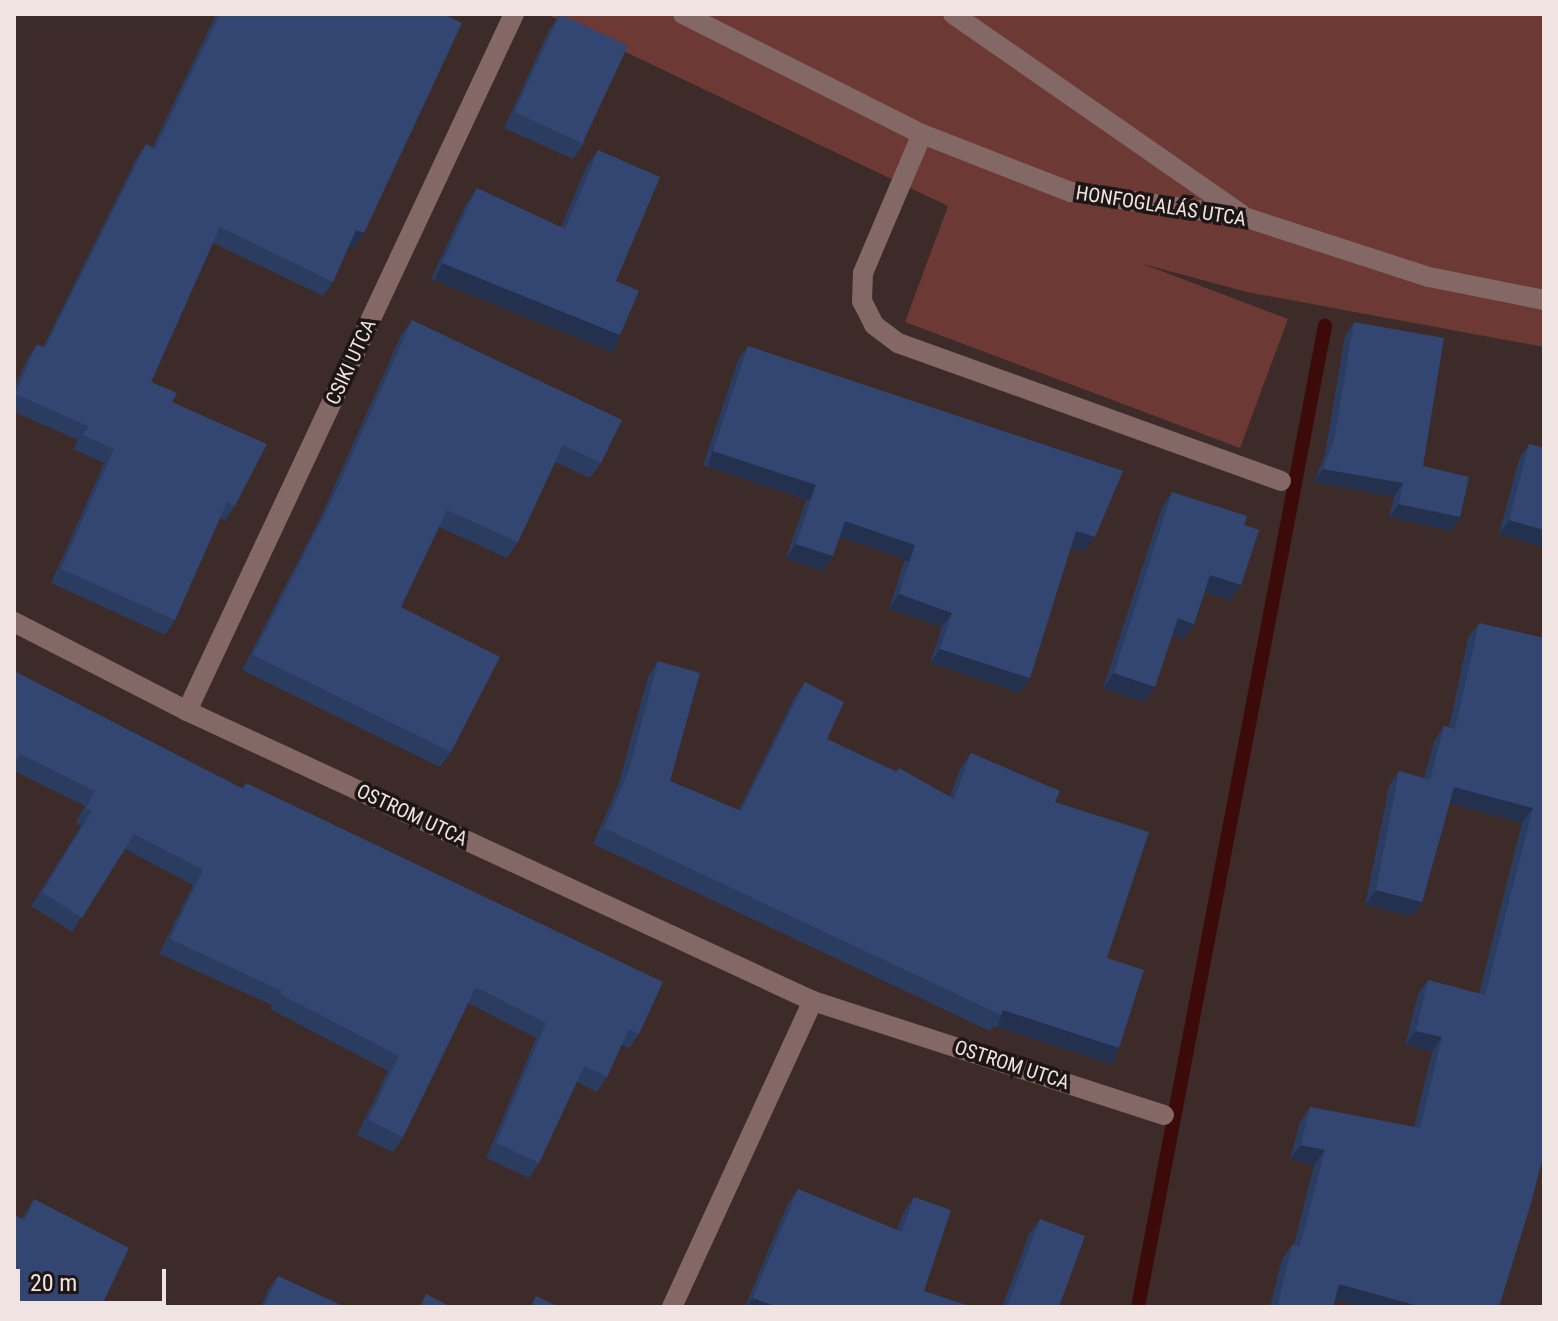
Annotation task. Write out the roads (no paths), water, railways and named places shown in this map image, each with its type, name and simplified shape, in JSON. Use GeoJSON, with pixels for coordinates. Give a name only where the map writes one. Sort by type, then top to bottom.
{"type":"FeatureCollection","features":[{"type":"Feature","properties":{"kind":"street","name":"CSIKI UTCA"},"geometry":{"type":"LineString","coordinates":[[187,711],[514,14]]}},
{"type":"Feature","properties":{"kind":"street","name":"HONFOGLALÁS UTCA"},"geometry":{"type":"LineString","coordinates":[[683,14],[922,134],[1071,192],[1244,217],[1429,277],[1544,300]]}},
{"type":"Feature","properties":{"kind":"street"},"geometry":{"type":"LineString","coordinates":[[953,14],[1244,217]]}},
{"type":"Feature","properties":{"kind":"street"},"geometry":{"type":"LineString","coordinates":[[922,134],[863,273],[862,301],[874,325],[898,343],[1281,481]]}},
{"type":"Feature","properties":{"kind":"street","name":"OSTROM UTCA"},"geometry":{"type":"LineString","coordinates":[[14,622],[187,711],[813,1001],[1164,1115]]}},
{"type":"Feature","properties":{"kind":"street"},"geometry":{"type":"LineString","coordinates":[[672,1307],[813,1001]]}},
{"type":"Feature","properties":{"kind":"waterway"},"geometry":{"type":"LineString","coordinates":[[1138,1307],[1325,326]]}}]}
